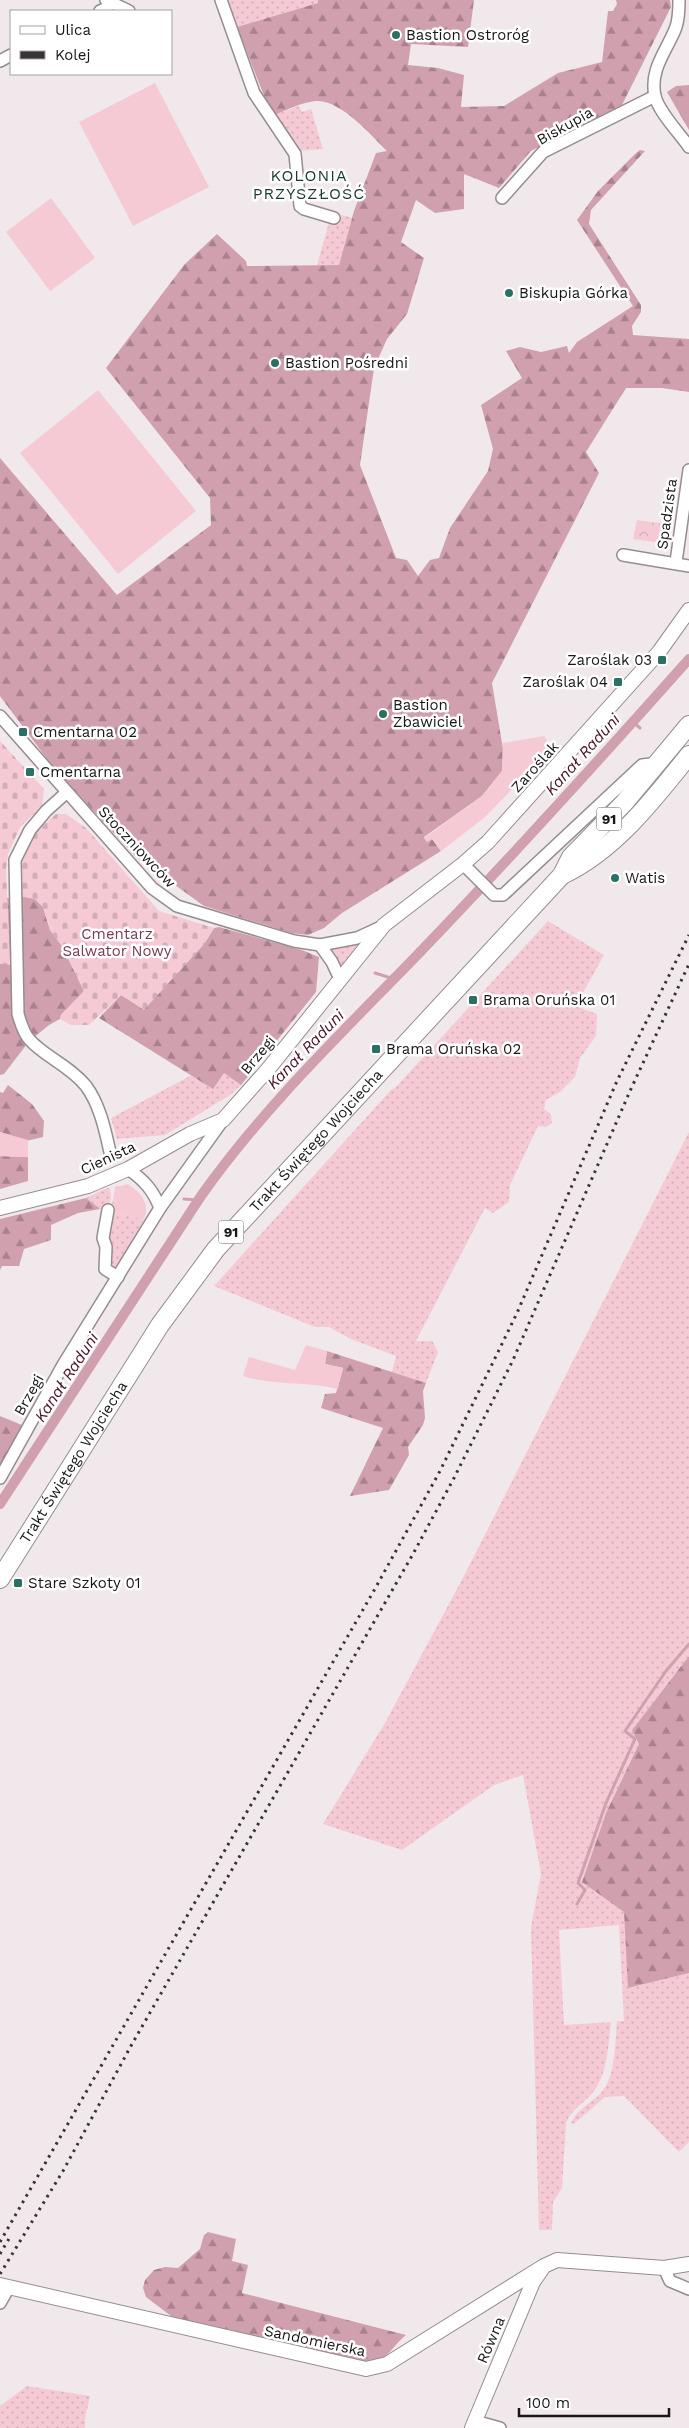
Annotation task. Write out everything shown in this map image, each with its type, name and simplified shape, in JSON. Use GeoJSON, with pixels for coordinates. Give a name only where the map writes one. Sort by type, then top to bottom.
{"type":"FeatureCollection","features":[{"type":"Feature","properties":{"kind":"main road","name":"Trakt Świętego Wojciecha"},"geometry":{"type":"LineString","coordinates":[[0,1579],[160,1325],[216,1249],[562,875],[571,857],[624,804],[689,725]]}},
{"type":"Feature","properties":{"kind":"main road","name":"Trakt Świętego Wojciecha"},"geometry":{"type":"LineString","coordinates":[[562,875],[583,866],[608,844],[646,807],[689,755]]}},
{"type":"Feature","properties":{"kind":"street"},"geometry":{"type":"LineString","coordinates":[[221,0],[254,93],[295,154],[300,206],[334,218]]}},
{"type":"Feature","properties":{"kind":"street"},"geometry":{"type":"LineString","coordinates":[[679,0],[679,14],[675,29],[657,68],[655,96],[658,104],[689,147]]}},
{"type":"Feature","properties":{"kind":"street"},"geometry":{"type":"LineString","coordinates":[[108,1],[127,10]]}},
{"type":"Feature","properties":{"kind":"street","name":"Biskupia"},"geometry":{"type":"LineString","coordinates":[[502,198],[544,152],[655,96]]}},
{"type":"Feature","properties":{"kind":"street","name":"Spadzista"},"geometry":{"type":"LineString","coordinates":[[676,562],[689,470]]}},
{"type":"Feature","properties":{"kind":"street","name":"Spadzista"},"geometry":{"type":"LineString","coordinates":[[624,555],[676,562],[689,566]]}},
{"type":"Feature","properties":{"kind":"street","name":"Zaroślak"},"geometry":{"type":"LineString","coordinates":[[384,925],[463,864],[502,827],[663,647],[689,610]]}},
{"type":"Feature","properties":{"kind":"street","name":"Stoczniowców"},"geometry":{"type":"LineString","coordinates":[[0,716],[66,793],[152,888],[168,902],[197,913],[276,936],[320,946],[357,938],[384,925]]}},
{"type":"Feature","properties":{"kind":"street"},"geometry":{"type":"LineString","coordinates":[[463,864],[494,895],[503,895],[642,765],[659,763]]}},
{"type":"Feature","properties":{"kind":"street"},"geometry":{"type":"LineString","coordinates":[[66,793],[46,811],[30,830],[15,860],[18,1014],[23,1031],[30,1040],[64,1065],[87,1087],[103,1122],[110,1152]]}},
{"type":"Feature","properties":{"kind":"street","name":"Brzegi"},"geometry":{"type":"LineString","coordinates":[[0,1478],[63,1365],[160,1208],[223,1120],[269,1068],[384,925]]}},
{"type":"Feature","properties":{"kind":"street"},"geometry":{"type":"LineString","coordinates":[[320,946],[332,962],[340,979]]}},
{"type":"Feature","properties":{"kind":"street","name":"Cienista"},"geometry":{"type":"LineString","coordinates":[[0,1208],[69,1192],[128,1169],[190,1134],[223,1120]]}},
{"type":"Feature","properties":{"kind":"street"},"geometry":{"type":"LineString","coordinates":[[128,1169],[143,1180],[154,1194],[160,1208]]}},
{"type":"Feature","properties":{"kind":"street"},"geometry":{"type":"LineString","coordinates":[[108,1210],[104,1238],[106,1247],[105,1269],[118,1276]]}},
{"type":"Feature","properties":{"kind":"street","name":"Sandomierska"},"geometry":{"type":"LineString","coordinates":[[5,2286],[366,2369],[387,2364],[544,2266],[557,2260],[664,2268],[689,2264]]}},
{"type":"Feature","properties":{"kind":"street","name":"Równa"},"geometry":{"type":"LineString","coordinates":[[473,2424],[533,2282],[544,2266]]}},
{"type":"Feature","properties":{"kind":"street"},"geometry":{"type":"LineString","coordinates":[[664,2268],[670,2281],[689,2289]]}},
{"type":"Feature","properties":{"kind":"street"},"geometry":{"type":"LineString","coordinates":[[0,2303],[5,2286]]}},
{"type":"Feature","properties":{"kind":"street"},"geometry":{"type":"LineString","coordinates":[[473,2424],[500,2428]]}},
{"type":"Feature","properties":{"kind":"green space"},"geometry":{"type":"Polygon","coordinates":[[[227,0],[318,0],[318,3],[237,27],[227,0]]]}},
{"type":"Feature","properties":{"kind":"green space"},"geometry":{"type":"Polygon","coordinates":[[[318,0],[474,0],[468,47],[411,44],[408,65],[438,68],[464,75],[461,107],[504,106],[558,73],[602,62],[608,11],[613,11],[617,4],[616,0],[670,0],[671,7],[622,105],[531,151],[499,188],[464,174],[464,209],[435,213],[416,200],[401,242],[424,258],[407,314],[387,339],[374,368],[360,465],[396,558],[407,560],[418,576],[430,560],[439,558],[450,528],[488,471],[493,449],[481,405],[522,378],[506,351],[520,347],[541,352],[567,346],[569,353],[577,342],[633,306],[577,220],[598,191],[640,150],[645,151],[591,210],[589,224],[641,305],[641,312],[632,326],[633,335],[689,339],[689,392],[662,388],[626,388],[586,452],[599,473],[492,683],[503,749],[502,771],[482,796],[424,837],[427,842],[432,839],[441,851],[342,913],[324,928],[308,935],[291,933],[204,906],[135,856],[53,767],[0,696],[0,458],[117,595],[211,525],[210,498],[106,368],[184,265],[217,234],[246,261],[247,266],[339,265],[354,211],[376,153],[387,151],[354,119],[335,106],[325,102],[305,103],[272,116],[237,27],[318,3],[318,0]]]}},
{"type":"Feature","properties":{"kind":"green space"},"geometry":{"type":"Polygon","coordinates":[[[155,83],[209,187],[133,226],[79,122],[155,83]]]}},
{"type":"Feature","properties":{"kind":"green space"},"geometry":{"type":"Polygon","coordinates":[[[689,85],[689,130],[667,92],[676,86],[689,85]]]}},
{"type":"Feature","properties":{"kind":"green space"},"geometry":{"type":"Polygon","coordinates":[[[299,106],[302,112],[311,109],[323,149],[299,151],[272,116],[299,106]]]}},
{"type":"Feature","properties":{"kind":"green space"},"geometry":{"type":"Polygon","coordinates":[[[51,198],[95,258],[50,291],[6,232],[51,198]]]}},
{"type":"Feature","properties":{"kind":"green space"},"geometry":{"type":"Polygon","coordinates":[[[342,215],[352,218],[339,265],[317,265],[330,219],[338,222],[342,215]]]}},
{"type":"Feature","properties":{"kind":"green space"},"geometry":{"type":"Polygon","coordinates":[[[98,390],[196,511],[118,574],[20,453],[98,390]]]}},
{"type":"Feature","properties":{"kind":"green space"},"geometry":{"type":"Polygon","coordinates":[[[637,520],[665,524],[661,543],[633,539],[637,520]]]}},
{"type":"Feature","properties":{"kind":"green space"},"geometry":{"type":"Polygon","coordinates":[[[544,736],[552,749],[484,818],[441,851],[432,839],[427,842],[424,838],[482,796],[502,771],[503,743],[544,736]]]}},
{"type":"Feature","properties":{"kind":"green space"},"geometry":{"type":"Polygon","coordinates":[[[0,741],[44,789],[42,806],[20,827],[8,854],[6,869],[10,965],[0,964],[0,741]]]}},
{"type":"Feature","properties":{"kind":"green space","name":"Cmentarz Salwator Nowy"},"geometry":{"type":"Polygon","coordinates":[[[56,814],[66,814],[86,828],[159,911],[214,928],[204,944],[144,1010],[121,995],[89,1025],[71,1025],[60,1019],[61,1015],[84,991],[62,946],[50,930],[43,907],[35,899],[20,896],[20,859],[36,832],[56,814]]]}},
{"type":"Feature","properties":{"kind":"green space"},"geometry":{"type":"Polygon","coordinates":[[[20,896],[35,899],[43,907],[50,930],[62,946],[84,991],[61,1015],[60,1019],[49,1025],[32,1039],[24,1023],[20,896]]]}},
{"type":"Feature","properties":{"kind":"green space"},"geometry":{"type":"Polygon","coordinates":[[[7,898],[10,898],[17,1027],[20,1038],[24,1039],[27,1044],[4,1074],[0,1075],[0,964],[10,964],[7,898]]]}},
{"type":"Feature","properties":{"kind":"green space"},"geometry":{"type":"Polygon","coordinates":[[[548,921],[604,955],[579,1000],[583,1009],[597,1014],[596,1036],[580,1058],[575,1077],[560,1092],[546,1100],[544,1109],[551,1114],[552,1123],[546,1127],[538,1126],[510,1185],[509,1202],[493,1213],[485,1208],[416,1341],[432,1341],[438,1352],[426,1383],[392,1372],[396,1356],[351,1339],[329,1327],[315,1327],[214,1286],[391,1090],[395,1088],[548,921]]]}},
{"type":"Feature","properties":{"kind":"green space"},"geometry":{"type":"Polygon","coordinates":[[[219,927],[302,950],[319,957],[316,992],[241,1085],[224,1073],[213,1089],[99,1018],[121,995],[144,1009],[204,944],[214,928],[219,927]]]}},
{"type":"Feature","properties":{"kind":"green space"},"geometry":{"type":"Polygon","coordinates":[[[363,942],[341,968],[330,950],[363,942]]]}},
{"type":"Feature","properties":{"kind":"green space"},"geometry":{"type":"Polygon","coordinates":[[[224,1073],[241,1085],[230,1095],[165,1135],[117,1139],[111,1118],[192,1075],[213,1088],[224,1073]]]}},
{"type":"Feature","properties":{"kind":"green space"},"geometry":{"type":"Polygon","coordinates":[[[8,1085],[32,1104],[44,1121],[43,1137],[26,1141],[0,1132],[0,1092],[3,1093],[8,1085]]]}},
{"type":"Feature","properties":{"kind":"green space"},"geometry":{"type":"Polygon","coordinates":[[[0,1132],[28,1140],[28,1157],[0,1156],[0,1132]]]}},
{"type":"Feature","properties":{"kind":"green space"},"geometry":{"type":"Polygon","coordinates":[[[689,1132],[689,1656],[632,1730],[640,1744],[606,1813],[582,1882],[624,1912],[629,1988],[689,1973],[689,2142],[679,2152],[624,2096],[605,2097],[574,2124],[571,2123],[576,2114],[601,2093],[606,2086],[610,2078],[614,2059],[617,2021],[624,2021],[619,1925],[559,1930],[564,2025],[611,2022],[607,2058],[599,2084],[571,2114],[566,2123],[562,2188],[553,2202],[552,2230],[539,2230],[531,1927],[541,1874],[523,1775],[494,1785],[402,1850],[323,1824],[385,1723],[465,1574],[689,1132]]]}},
{"type":"Feature","properties":{"kind":"green space"},"geometry":{"type":"Polygon","coordinates":[[[0,1156],[28,1157],[28,1181],[0,1189],[0,1156]]]}},
{"type":"Feature","properties":{"kind":"green space"},"geometry":{"type":"Polygon","coordinates":[[[128,1184],[132,1187],[117,1187],[114,1212],[144,1219],[136,1237],[118,1267],[111,1267],[108,1265],[108,1230],[115,1187],[128,1184]]]}},
{"type":"Feature","properties":{"kind":"green space"},"geometry":{"type":"Polygon","coordinates":[[[117,1187],[132,1187],[140,1194],[146,1205],[144,1219],[114,1212],[117,1187]]]}},
{"type":"Feature","properties":{"kind":"green space"},"geometry":{"type":"Polygon","coordinates":[[[110,1188],[111,1198],[108,1207],[100,1209],[86,1198],[110,1188]]]}},
{"type":"Feature","properties":{"kind":"green space"},"geometry":{"type":"Polygon","coordinates":[[[86,1198],[100,1209],[78,1213],[51,1225],[51,1240],[24,1249],[19,1266],[2,1266],[0,1270],[0,1219],[86,1198]]]}},
{"type":"Feature","properties":{"kind":"green space"},"geometry":{"type":"Polygon","coordinates":[[[306,1345],[327,1351],[325,1364],[343,1368],[338,1389],[266,1381],[243,1376],[249,1357],[295,1370],[306,1345]]]}},
{"type":"Feature","properties":{"kind":"green space"},"geometry":{"type":"Polygon","coordinates":[[[327,1351],[426,1383],[423,1391],[425,1418],[423,1425],[408,1447],[409,1455],[389,1490],[350,1496],[383,1428],[321,1408],[325,1394],[336,1393],[343,1368],[325,1364],[327,1351]]]}},
{"type":"Feature","properties":{"kind":"green space"},"geometry":{"type":"Polygon","coordinates":[[[0,1416],[22,1425],[25,1420],[28,1421],[0,1467],[0,1416]]]}},
{"type":"Feature","properties":{"kind":"green space"},"geometry":{"type":"Polygon","coordinates":[[[689,1656],[689,1973],[628,1988],[624,1912],[582,1882],[606,1813],[639,1744],[632,1730],[689,1656]]]}},
{"type":"Feature","properties":{"kind":"green space"},"geometry":{"type":"Polygon","coordinates":[[[208,2232],[236,2239],[232,2261],[248,2265],[242,2293],[406,2335],[384,2357],[377,2360],[358,2361],[307,2349],[300,2333],[293,2330],[286,2340],[280,2343],[175,2319],[146,2297],[143,2288],[145,2280],[154,2270],[165,2267],[178,2268],[200,2249],[204,2235],[208,2232]]]}},
{"type":"Feature","properties":{"kind":"green space"},"geometry":{"type":"Polygon","coordinates":[[[27,2386],[90,2396],[85,2428],[0,2428],[0,2406],[27,2386]]]}},
{"type":"Feature","properties":{"kind":"waterway","name":"Kanał Raduni"},"geometry":{"type":"LineString","coordinates":[[0,1504],[201,1196],[226,1162],[280,1098],[524,841],[689,659]]}},
{"type":"Feature","properties":{"kind":"waterway"},"geometry":{"type":"LineString","coordinates":[[633,722],[640,728]]}},
{"type":"Feature","properties":{"kind":"waterway"},"geometry":{"type":"LineString","coordinates":[[375,973],[394,979]]}},
{"type":"Feature","properties":{"kind":"waterway"},"geometry":{"type":"LineString","coordinates":[[184,1199],[198,1200]]}},
{"type":"Feature","properties":{"kind":"waterway"},"geometry":{"type":"LineString","coordinates":[[577,1904],[585,1890],[578,1883],[606,1803],[635,1739],[625,1731],[666,1671],[689,1644]]}},
{"type":"Feature","properties":{"kind":"railway"},"geometry":{"type":"LineString","coordinates":[[0,2242],[376,1587],[440,1471],[517,1313],[617,1081],[689,935]]}},
{"type":"Feature","properties":{"kind":"railway"},"geometry":{"type":"LineString","coordinates":[[0,2274],[63,2171],[132,2044],[413,1554],[454,1478],[513,1360],[630,1091],[689,964]]}},
{"type":"Feature","properties":{"kind":"railway"},"geometry":{"type":"LineString","coordinates":[[0,2254],[10,2237]]}},
{"type":"Feature","properties":{"kind":"place","name":"Bastion Ostroróg"},"geometry":{"type":"Point","coordinates":[396,35]}},
{"type":"Feature","properties":{"kind":"place","name":"Biskupia Górka"},"geometry":{"type":"Point","coordinates":[509,293]}},
{"type":"Feature","properties":{"kind":"place","name":"Bastion Pośredni"},"geometry":{"type":"Point","coordinates":[275,363]}},
{"type":"Feature","properties":{"kind":"place","name":"Zaroślak 03"},"geometry":{"type":"Point","coordinates":[662,660]}},
{"type":"Feature","properties":{"kind":"place","name":"Zaroślak 04"},"geometry":{"type":"Point","coordinates":[618,682]}},
{"type":"Feature","properties":{"kind":"place","name":"Bastion Zbawiciel"},"geometry":{"type":"Point","coordinates":[383,714]}},
{"type":"Feature","properties":{"kind":"place","name":"Cmentarna 02"},"geometry":{"type":"Point","coordinates":[23,732]}},
{"type":"Feature","properties":{"kind":"place","name":"Cmentarna"},"geometry":{"type":"Point","coordinates":[30,772]}},
{"type":"Feature","properties":{"kind":"place","name":"Watis"},"geometry":{"type":"Point","coordinates":[615,878]}},
{"type":"Feature","properties":{"kind":"place","name":"Brama Oruńska 01"},"geometry":{"type":"Point","coordinates":[473,1000]}},
{"type":"Feature","properties":{"kind":"place","name":"Brama Oruńska 02"},"geometry":{"type":"Point","coordinates":[376,1049]}},
{"type":"Feature","properties":{"kind":"place","name":"Stare Szkoty 01"},"geometry":{"type":"Point","coordinates":[18,1583]}},
{"type":"Feature","properties":{"kind":"district","name":"KOLONIA PRZYSZŁOŚĆ"},"geometry":{"type":"Point","coordinates":[309,184]}}]}
